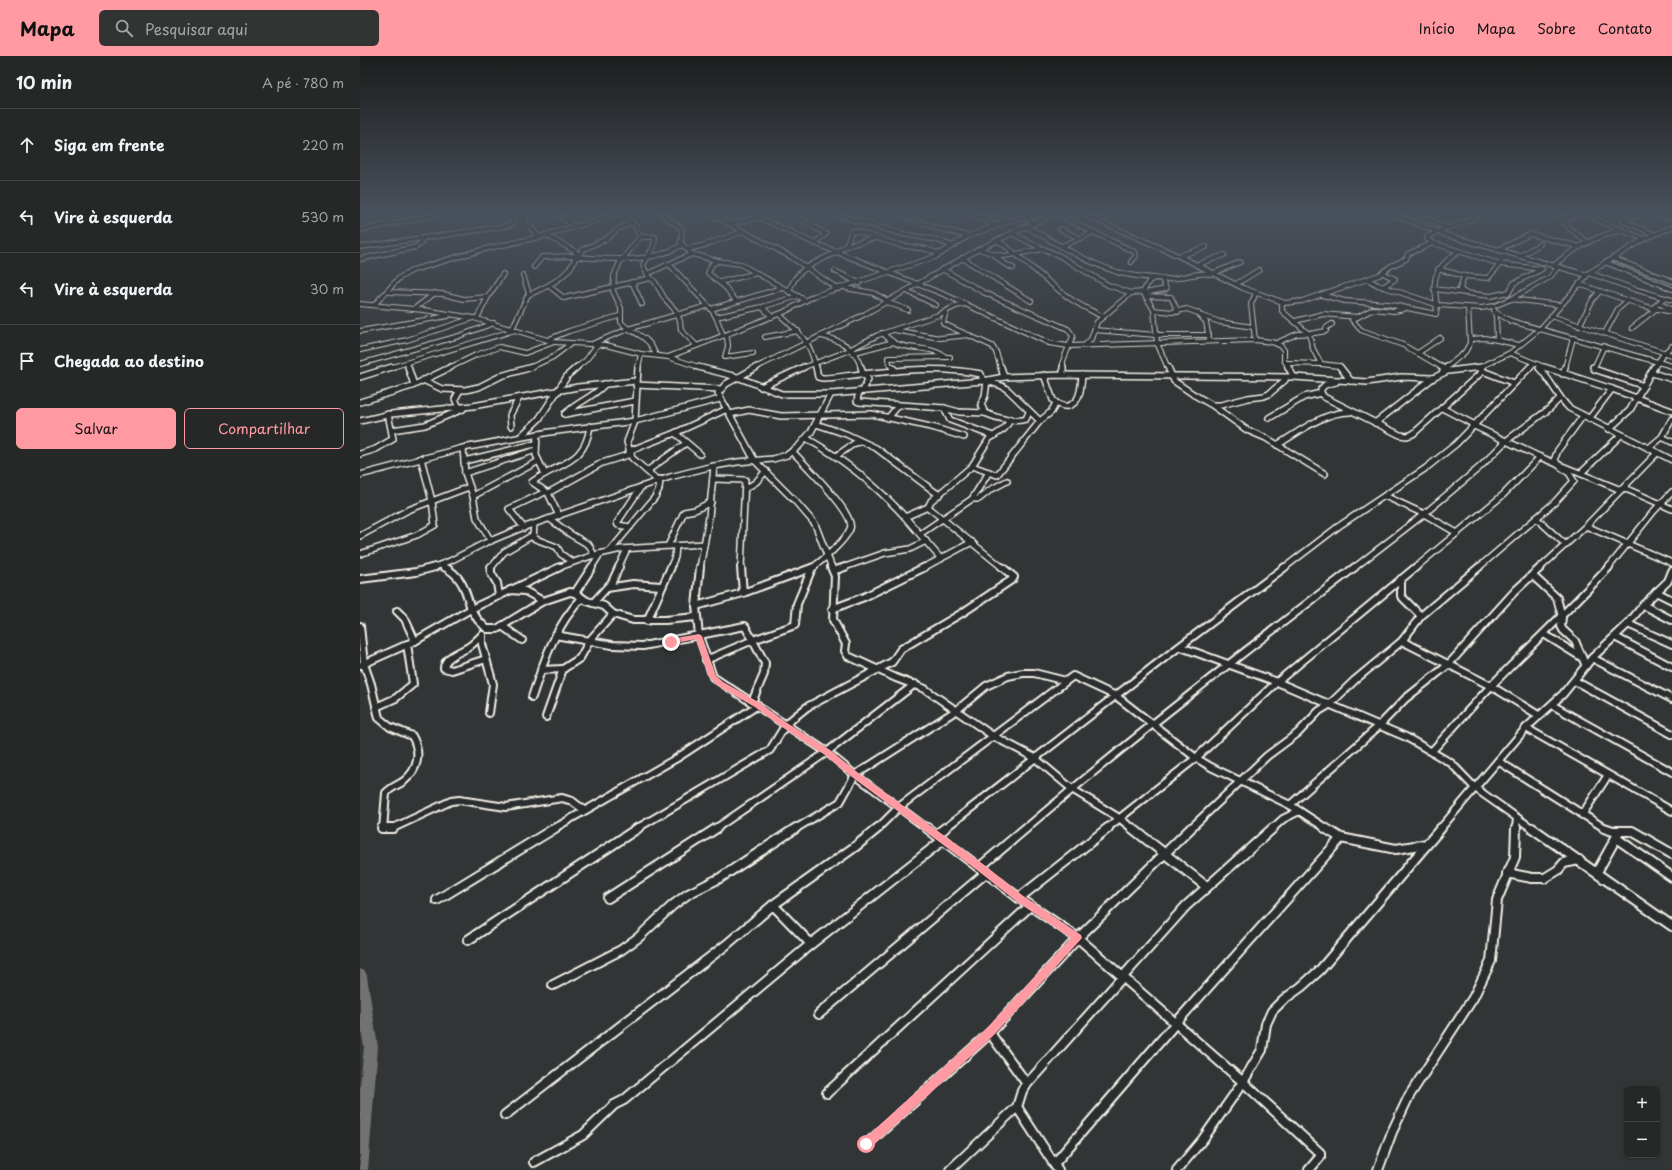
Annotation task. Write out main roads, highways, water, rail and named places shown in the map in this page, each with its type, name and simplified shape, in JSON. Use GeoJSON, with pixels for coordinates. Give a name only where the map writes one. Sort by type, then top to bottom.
{"type":"FeatureCollection","features":[{"type":"Feature","properties":{"kind":"waterway"},"geometry":{"type":"LineString","coordinates":[[360,976],[371,1047],[360,1170]]}}]}
